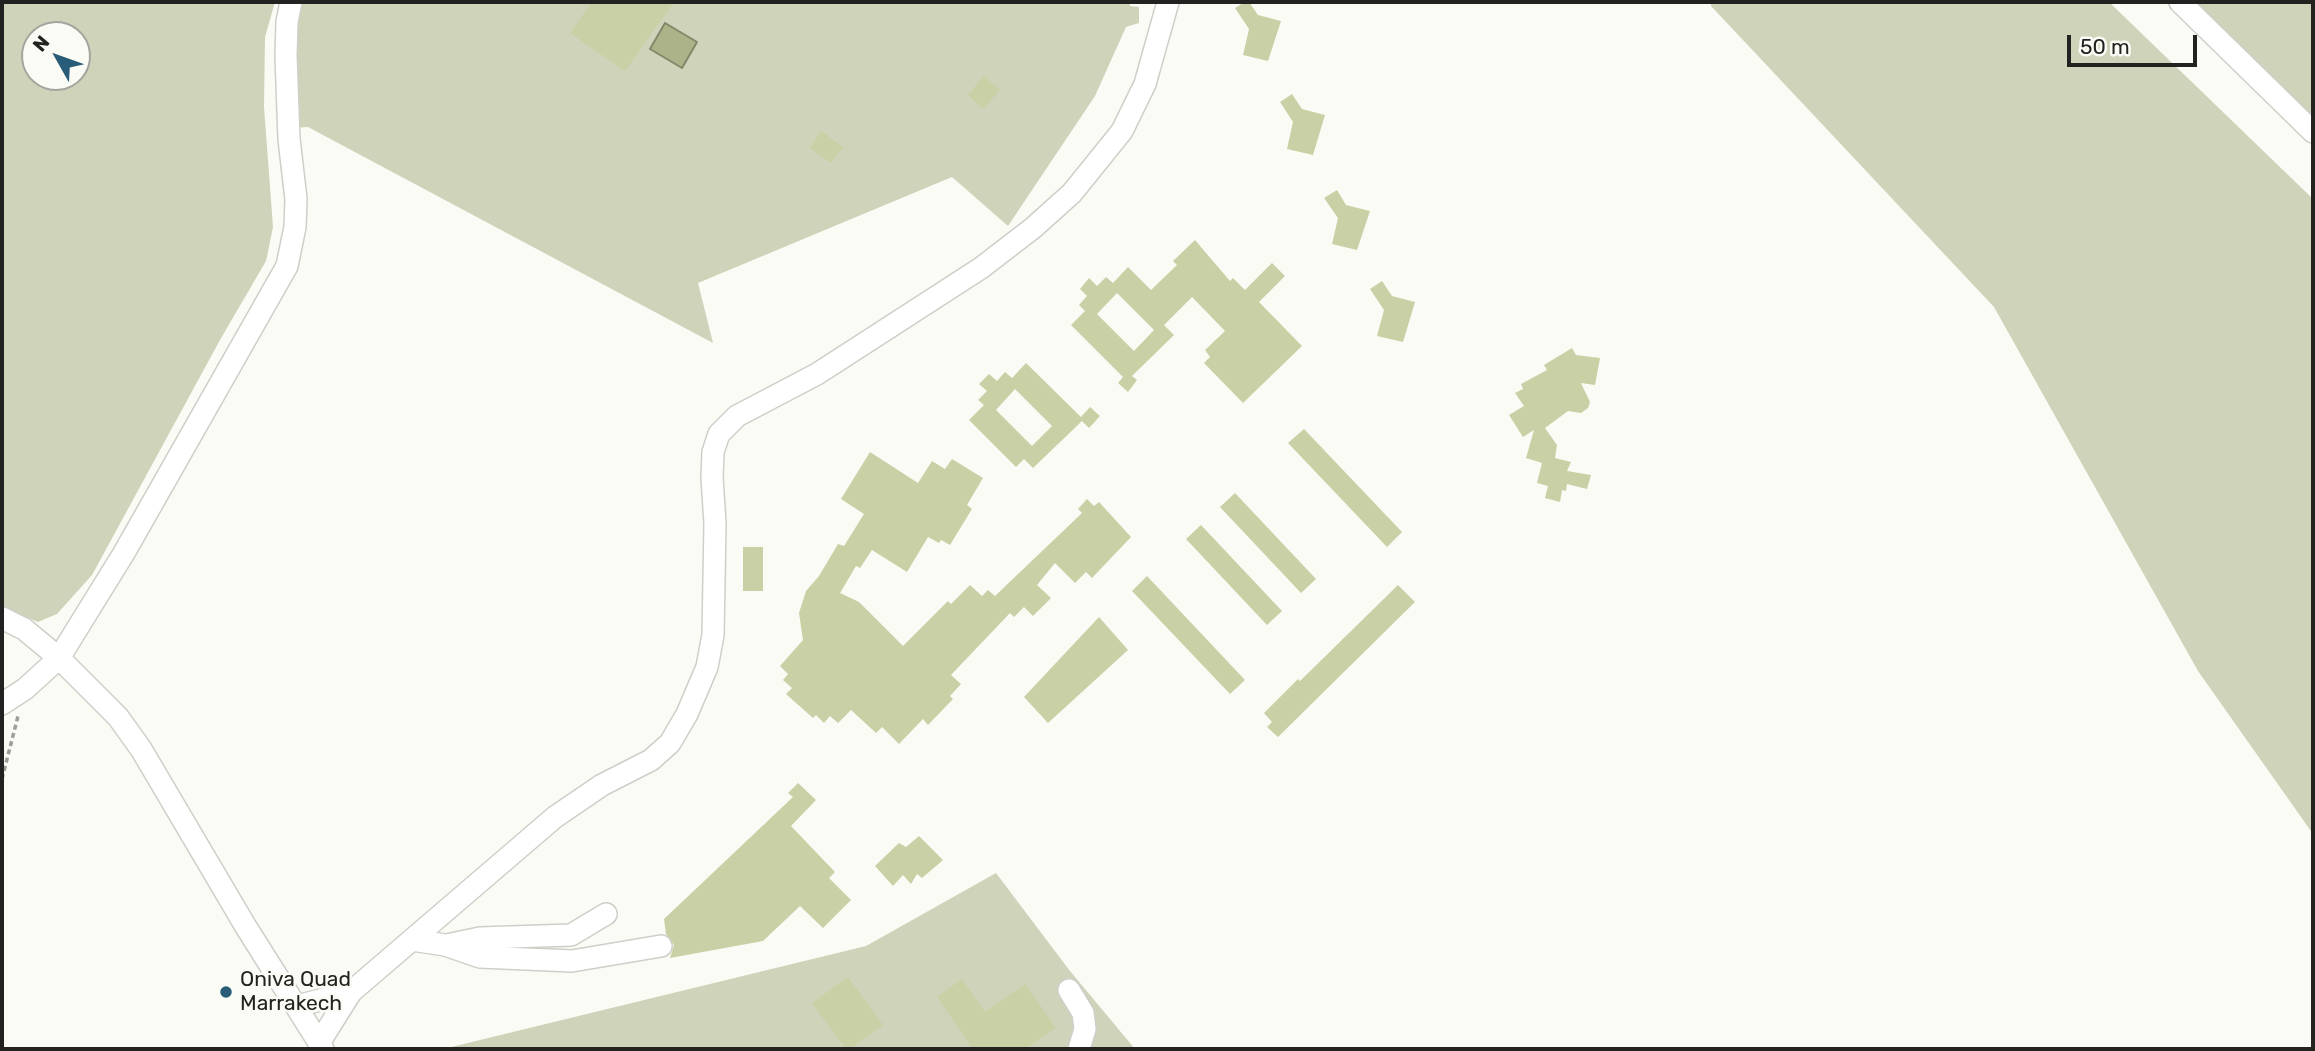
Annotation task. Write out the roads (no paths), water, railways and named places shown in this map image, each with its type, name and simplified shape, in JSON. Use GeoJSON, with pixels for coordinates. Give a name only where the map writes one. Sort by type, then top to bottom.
{"type":"FeatureCollection","features":[{"type":"Feature","properties":{"kind":"street"},"geometry":{"type":"LineString","coordinates":[[2,705],[25,690],[59,657],[124,553],[287,266],[295,227],[296,200],[289,139],[286,55],[290,2]]}},
{"type":"Feature","properties":{"kind":"street"},"geometry":{"type":"LineString","coordinates":[[2,618],[24,629],[59,657],[118,717],[141,749],[246,928],[321,1046],[351,992],[566,809],[602,785],[651,760],[670,743],[687,714],[707,667],[713,635],[715,523],[712,478],[713,452],[719,434],[737,416],[817,374],[981,268],[1033,228],[1072,193],[1122,131],[1145,84],[1168,2]]}},
{"type":"Feature","properties":{"kind":"street"},"geometry":{"type":"LineString","coordinates":[[2180,2],[2313,132]]}},
{"type":"Feature","properties":{"kind":"street"},"geometry":{"type":"LineString","coordinates":[[445,945],[480,938],[572,935],[606,914]]}},
{"type":"Feature","properties":{"kind":"street"},"geometry":{"type":"LineString","coordinates":[[572,935],[572,961]]}},
{"type":"Feature","properties":{"kind":"street"},"geometry":{"type":"LineString","coordinates":[[412,940],[445,945],[480,957],[572,961],[661,946]]}},
{"type":"Feature","properties":{"kind":"street"},"geometry":{"type":"LineString","coordinates":[[1069,990],[1083,1013],[1084,1029],[1079,1049]]}},
{"type":"Feature","properties":{"kind":"street"},"geometry":{"type":"LineString","coordinates":[[297,1006],[351,992]]}},
{"type":"Feature","properties":{"kind":"place","name":"Oniva Quad Marrakech"},"geometry":{"type":"Point","coordinates":[226,992]}}]}
